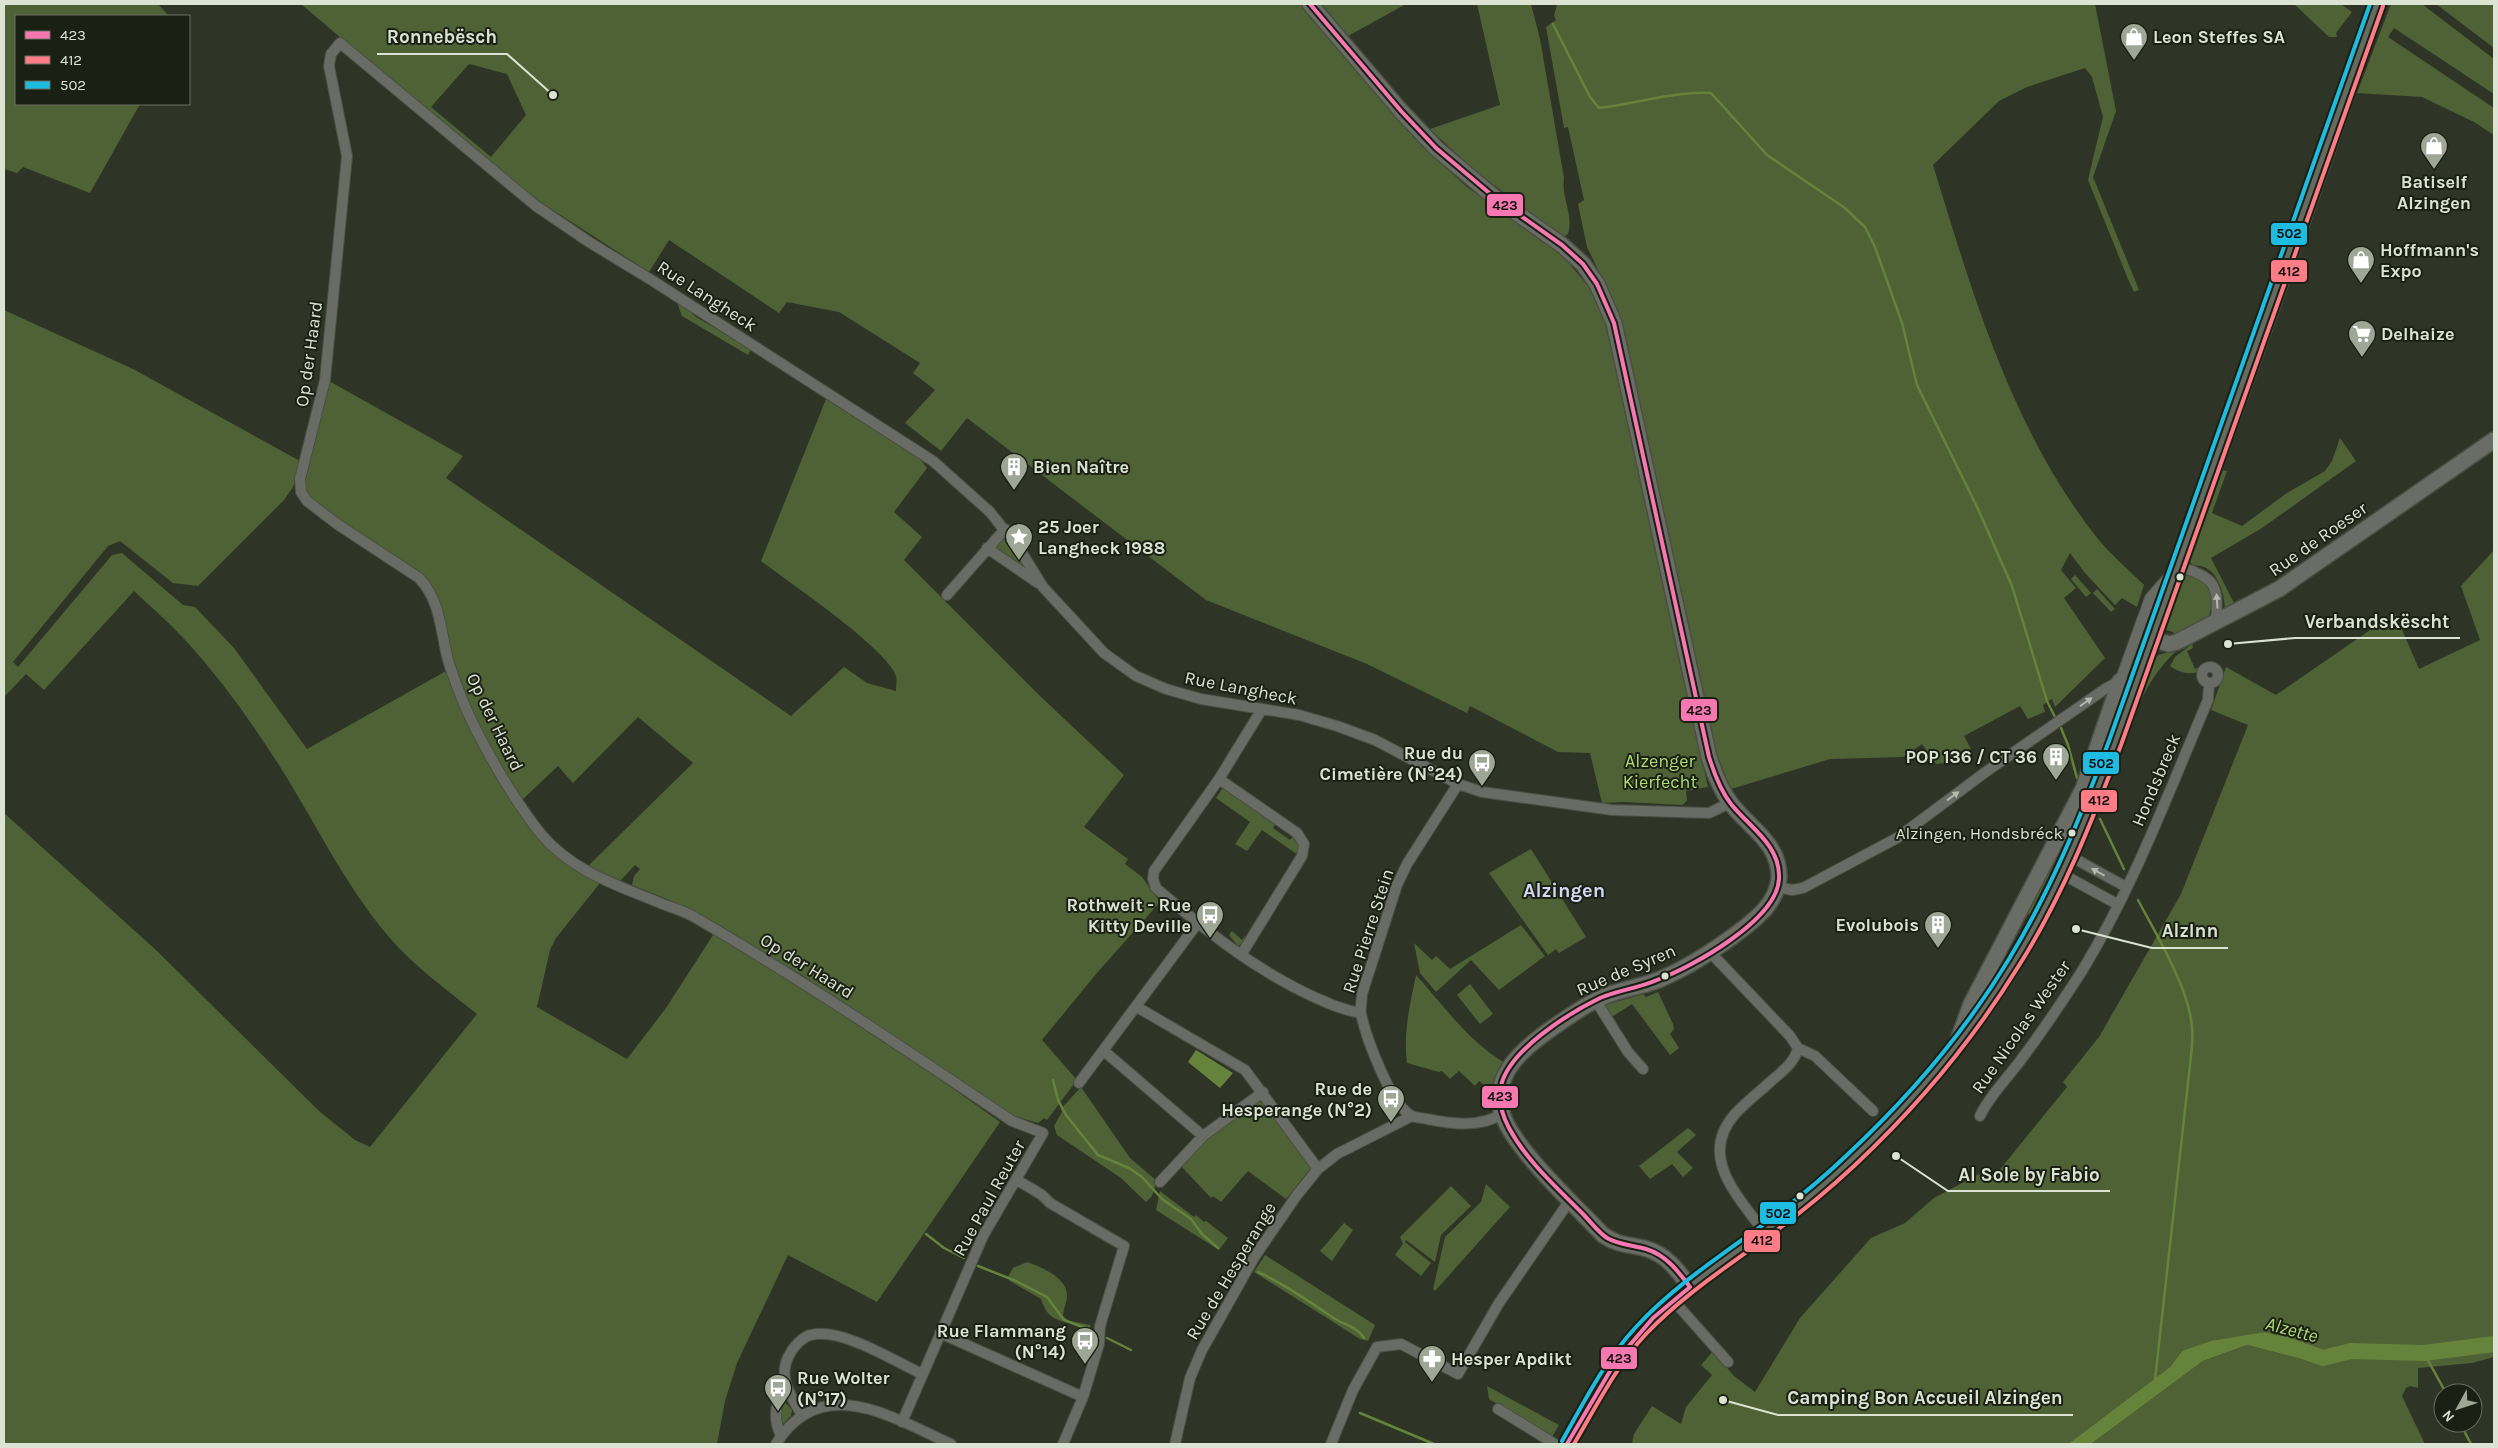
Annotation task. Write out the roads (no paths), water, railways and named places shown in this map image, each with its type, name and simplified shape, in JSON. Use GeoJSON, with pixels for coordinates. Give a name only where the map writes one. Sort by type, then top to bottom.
{"type":"FeatureCollection","features":[{"type":"Feature","properties":{"kind":"main road","name":"Rue de Syren"},"geometry":{"type":"LineString","coordinates":[[1310,4],[1401,111],[1436,148],[1494,198],[1562,245],[1582,264],[1597,284],[1614,323],[1709,757],[1719,784],[1730,803],[1772,847],[1778,865],[1777,887],[1765,909],[1710,951],[1664,978],[1611,994],[1596,1001],[1541,1036],[1522,1051],[1502,1080],[1500,1101],[1502,1114],[1511,1133],[1570,1200],[1603,1234],[1614,1242],[1646,1249],[1664,1257],[1690,1287]]}},
{"type":"Feature","properties":{"kind":"main road"},"geometry":{"type":"LineString","coordinates":[[1567,1444],[1616,1361],[1653,1318],[1673,1300],[1800,1205],[1847,1163],[1906,1103],[1957,1044],[2001,984],[2035,925],[2070,856],[2112,748],[2297,237],[2377,4]]}},
{"type":"Feature","properties":{"kind":"main road","name":"Rue de Roeser"},"geometry":{"type":"LineString","coordinates":[[2152,639],[2169,644],[2177,642],[2279,589],[2494,440]]}},
{"type":"Feature","properties":{"kind":"main road"},"geometry":{"type":"LineString","coordinates":[[1957,1044],[1971,1004],[2083,789],[2120,681]]}},
{"type":"Feature","properties":{"kind":"main road"},"geometry":{"type":"LineString","coordinates":[[2017,915],[2035,925]]}},
{"type":"Feature","properties":{"kind":"street","name":"Rue Langheck"},"geometry":{"type":"LineString","coordinates":[[340,43],[536,206],[589,242],[661,286],[933,461],[965,488],[1005,529],[1043,586],[1104,653],[1136,676],[1166,689],[1201,699],[1298,715],[1375,740],[1458,784],[1513,798],[1612,810],[1709,813],[1730,803]]}},
{"type":"Feature","properties":{"kind":"street","name":"Op der Haard"},"geometry":{"type":"LineString","coordinates":[[340,43],[331,54],[329,66],[347,156],[325,380],[300,479],[301,492],[308,501],[336,524],[419,578],[430,589],[437,605],[448,660],[464,705],[489,752],[529,817],[565,858],[588,874],[692,916],[828,997],[1012,1121],[1044,1133]]}},
{"type":"Feature","properties":{"kind":"street"},"geometry":{"type":"LineString","coordinates":[[947,595],[1005,529]]}},
{"type":"Feature","properties":{"kind":"street","name":"Rue Langheck"},"geometry":{"type":"LineString","coordinates":[[988,548],[1043,586]]}},
{"type":"Feature","properties":{"kind":"street"},"geometry":{"type":"LineString","coordinates":[[1777,887],[1792,890],[1803,888],[1875,851],[2105,689],[2120,681],[2150,598],[2178,566],[2206,576],[2212,582],[2218,600],[2216,621]]}},
{"type":"Feature","properties":{"kind":"street","name":"Hondsbreck"},"geometry":{"type":"LineString","coordinates":[[2122,895],[2135,872],[2208,700],[2209,683]]}},
{"type":"Feature","properties":{"kind":"street"},"geometry":{"type":"LineString","coordinates":[[1262,709],[1220,779],[1154,871],[1153,879],[1156,888],[1241,955],[1295,989],[1342,1010],[1361,1013]]}},
{"type":"Feature","properties":{"kind":"street"},"geometry":{"type":"LineString","coordinates":[[1220,779],[1297,833],[1304,844],[1302,856],[1241,955]]}},
{"type":"Feature","properties":{"kind":"street","name":"Rue Pierre Stein"},"geometry":{"type":"LineString","coordinates":[[1412,1116],[1396,1101],[1387,1085],[1361,1013],[1362,994],[1397,885],[1407,864],[1458,784]]}},
{"type":"Feature","properties":{"kind":"street"},"geometry":{"type":"LineString","coordinates":[[2070,856],[2122,895]]}},
{"type":"Feature","properties":{"kind":"street"},"geometry":{"type":"LineString","coordinates":[[2062,874],[2122,895]]}},
{"type":"Feature","properties":{"kind":"street","name":"Rue Nicolas Wester"},"geometry":{"type":"LineString","coordinates":[[1980,1116],[1988,1100],[2019,1063],[2055,1012],[2083,968],[2122,895]]}},
{"type":"Feature","properties":{"kind":"street"},"geometry":{"type":"LineString","coordinates":[[1079,1083],[1194,928]]}},
{"type":"Feature","properties":{"kind":"street"},"geometry":{"type":"LineString","coordinates":[[1710,951],[1790,1036],[1798,1048],[1815,1056],[1873,1112]]}},
{"type":"Feature","properties":{"kind":"street"},"geometry":{"type":"LineString","coordinates":[[1596,1001],[1642,1069]]}},
{"type":"Feature","properties":{"kind":"street"},"geometry":{"type":"LineString","coordinates":[[1137,1006],[1245,1070],[1318,1169]]}},
{"type":"Feature","properties":{"kind":"street"},"geometry":{"type":"LineString","coordinates":[[1764,1232],[1726,1177],[1722,1166],[1720,1146],[1724,1130],[1734,1115],[1791,1063],[1798,1048]]}},
{"type":"Feature","properties":{"kind":"street"},"geometry":{"type":"LineString","coordinates":[[1104,1051],[1203,1136]]}},
{"type":"Feature","properties":{"kind":"street"},"geometry":{"type":"LineString","coordinates":[[1160,1182],[1203,1136],[1263,1092]]}},
{"type":"Feature","properties":{"kind":"street"},"geometry":{"type":"LineString","coordinates":[[1412,1116],[1455,1124],[1476,1124],[1494,1119],[1502,1114]]}},
{"type":"Feature","properties":{"kind":"street","name":"Rue de Hesperange"},"geometry":{"type":"LineString","coordinates":[[1175,1444],[1190,1378],[1202,1350],[1255,1256],[1297,1195],[1318,1169],[1337,1154],[1412,1116]]}},
{"type":"Feature","properties":{"kind":"street","name":"Rue Paul Reuter"},"geometry":{"type":"LineString","coordinates":[[902,1422],[983,1236],[1044,1133]]}},
{"type":"Feature","properties":{"kind":"street"},"geometry":{"type":"LineString","coordinates":[[1017,1180],[1042,1195],[1050,1203],[1124,1246],[1100,1326],[1099,1344],[1083,1397],[1063,1444]]}},
{"type":"Feature","properties":{"kind":"street"},"geometry":{"type":"LineString","coordinates":[[1330,1444],[1353,1390],[1377,1346],[1401,1344],[1458,1374],[1499,1303],[1570,1200]]}},
{"type":"Feature","properties":{"kind":"street"},"geometry":{"type":"LineString","coordinates":[[1673,1300],[1728,1362]]}},
{"type":"Feature","properties":{"kind":"street"},"geometry":{"type":"LineString","coordinates":[[940,1333],[1083,1397]]}},
{"type":"Feature","properties":{"kind":"street"},"geometry":{"type":"LineString","coordinates":[[802,1415],[786,1388],[784,1374],[786,1360],[796,1345],[810,1335],[832,1334],[847,1339],[922,1374]]}},
{"type":"Feature","properties":{"kind":"street"},"geometry":{"type":"LineString","coordinates":[[778,1440],[775,1425],[775,1409],[786,1388]]}},
{"type":"Feature","properties":{"kind":"street"},"geometry":{"type":"LineString","coordinates":[[778,1440],[802,1415],[824,1406],[848,1404],[871,1408],[951,1444]]}},
{"type":"Feature","properties":{"kind":"street"},"geometry":{"type":"LineString","coordinates":[[1498,1409],[1555,1444]]}},
{"type":"Feature","properties":{"kind":"waterway"},"geometry":{"type":"LineString","coordinates":[[1553,24],[1590,97],[1599,108],[1683,94],[1711,93],[1767,155],[1845,208],[1865,227],[1875,247],[1902,323],[1917,385],[1978,509],[2012,586],[2047,701],[2055,717]]}},
{"type":"Feature","properties":{"kind":"waterway"},"geometry":{"type":"LineString","coordinates":[[2061,728],[2077,778]]}},
{"type":"Feature","properties":{"kind":"waterway"},"geometry":{"type":"LineString","coordinates":[[2100,819],[2124,869]]}},
{"type":"Feature","properties":{"kind":"waterway"},"geometry":{"type":"LineString","coordinates":[[2138,900],[2179,980],[2190,1013],[2192,1031],[2155,1380]]}},
{"type":"Feature","properties":{"kind":"waterway"},"geometry":{"type":"LineString","coordinates":[[1053,1080],[1058,1100],[1066,1115],[1098,1155],[1129,1168],[1142,1177],[1162,1199],[1191,1219],[1202,1234],[1218,1248]]}},
{"type":"Feature","properties":{"kind":"waterway"},"geometry":{"type":"LineString","coordinates":[[926,1234],[944,1248],[964,1258]]}},
{"type":"Feature","properties":{"kind":"waterway"},"geometry":{"type":"LineString","coordinates":[[978,1266],[1016,1281],[1047,1297],[1064,1320],[1091,1330]]}},
{"type":"Feature","properties":{"kind":"waterway"},"geometry":{"type":"LineString","coordinates":[[1258,1272],[1287,1287],[1336,1320],[1354,1328],[1364,1338]]}},
{"type":"Feature","properties":{"kind":"waterway"},"geometry":{"type":"LineString","coordinates":[[1107,1338],[1131,1350]]}},
{"type":"Feature","properties":{"kind":"waterway","name":"Alzette"},"geometry":{"type":"LineString","coordinates":[[2280,1343],[2323,1358],[2351,1351],[2424,1353],[2494,1344]]}},
{"type":"Feature","properties":{"kind":"waterway"},"geometry":{"type":"LineString","coordinates":[[2424,1353],[2440,1383]]}},
{"type":"Feature","properties":{"kind":"waterway"},"geometry":{"type":"LineString","coordinates":[[1360,1413],[1434,1444]]}},
{"type":"Feature","properties":{"kind":"waterway"},"geometry":{"type":"LineString","coordinates":[[2465,1433],[2471,1444]]}},
{"type":"Feature","properties":{"kind":"place","name":"Leon Steffes SA"},"geometry":{"type":"Point","coordinates":[2134,61]}},
{"type":"Feature","properties":{"kind":"place","name":"Ronnebësch"},"geometry":{"type":"Point","coordinates":[553,95]}},
{"type":"Feature","properties":{"kind":"place","name":"Batiself Alzingen"},"geometry":{"type":"Point","coordinates":[2434,170]}},
{"type":"Feature","properties":{"kind":"place","name":"Hoffmann's Expo"},"geometry":{"type":"Point","coordinates":[2361,284]}},
{"type":"Feature","properties":{"kind":"place","name":"Delhaize"},"geometry":{"type":"Point","coordinates":[2362,358]}},
{"type":"Feature","properties":{"kind":"place","name":"Bien Naître"},"geometry":{"type":"Point","coordinates":[1014,491]}},
{"type":"Feature","properties":{"kind":"place","name":"25 Joer Langheck 1988"},"geometry":{"type":"Point","coordinates":[1019,561]}},
{"type":"Feature","properties":{"kind":"place","name":"Verbandskëscht"},"geometry":{"type":"Point","coordinates":[2228,644]}},
{"type":"Feature","properties":{"kind":"place","name":"POP 136 / CT 36"},"geometry":{"type":"Point","coordinates":[2056,781]}},
{"type":"Feature","properties":{"kind":"place","name":"Rue du Cimetière (N°24)"},"geometry":{"type":"Point","coordinates":[1482,787]}},
{"type":"Feature","properties":{"kind":"place","name":"Alzingen, Hondsbréck"},"geometry":{"type":"Point","coordinates":[2072,833]}},
{"type":"Feature","properties":{"kind":"place","name":"AlzInn"},"geometry":{"type":"Point","coordinates":[2076,929]}},
{"type":"Feature","properties":{"kind":"place","name":"Rothweit - Rue Kitty Deville"},"geometry":{"type":"Point","coordinates":[1210,939]}},
{"type":"Feature","properties":{"kind":"place","name":"Evolubois"},"geometry":{"type":"Point","coordinates":[1938,949]}},
{"type":"Feature","properties":{"kind":"place","name":"Rue de Hesperange (N°2)"},"geometry":{"type":"Point","coordinates":[1391,1123]}},
{"type":"Feature","properties":{"kind":"place","name":"Al Sole by Fabio"},"geometry":{"type":"Point","coordinates":[1896,1156]}},
{"type":"Feature","properties":{"kind":"place","name":"Rue Flammang (N°14)"},"geometry":{"type":"Point","coordinates":[1085,1365]}},
{"type":"Feature","properties":{"kind":"place","name":"Hesper Apdikt"},"geometry":{"type":"Point","coordinates":[1432,1383]}},
{"type":"Feature","properties":{"kind":"place","name":"Camping Bon Accueil Alzingen"},"geometry":{"type":"Point","coordinates":[1723,1400]}},
{"type":"Feature","properties":{"kind":"place","name":"Rue Wolter (N°17)"},"geometry":{"type":"Point","coordinates":[778,1412]}},
{"type":"Feature","properties":{"kind":"district","name":"Alzingen"},"geometry":{"type":"Point","coordinates":[1564,890]}},
{"type":"Feature","properties":{"kind":"park label","name":"Alzenger Kierfecht"},"geometry":{"type":"Point","coordinates":[1660,771]}}]}
